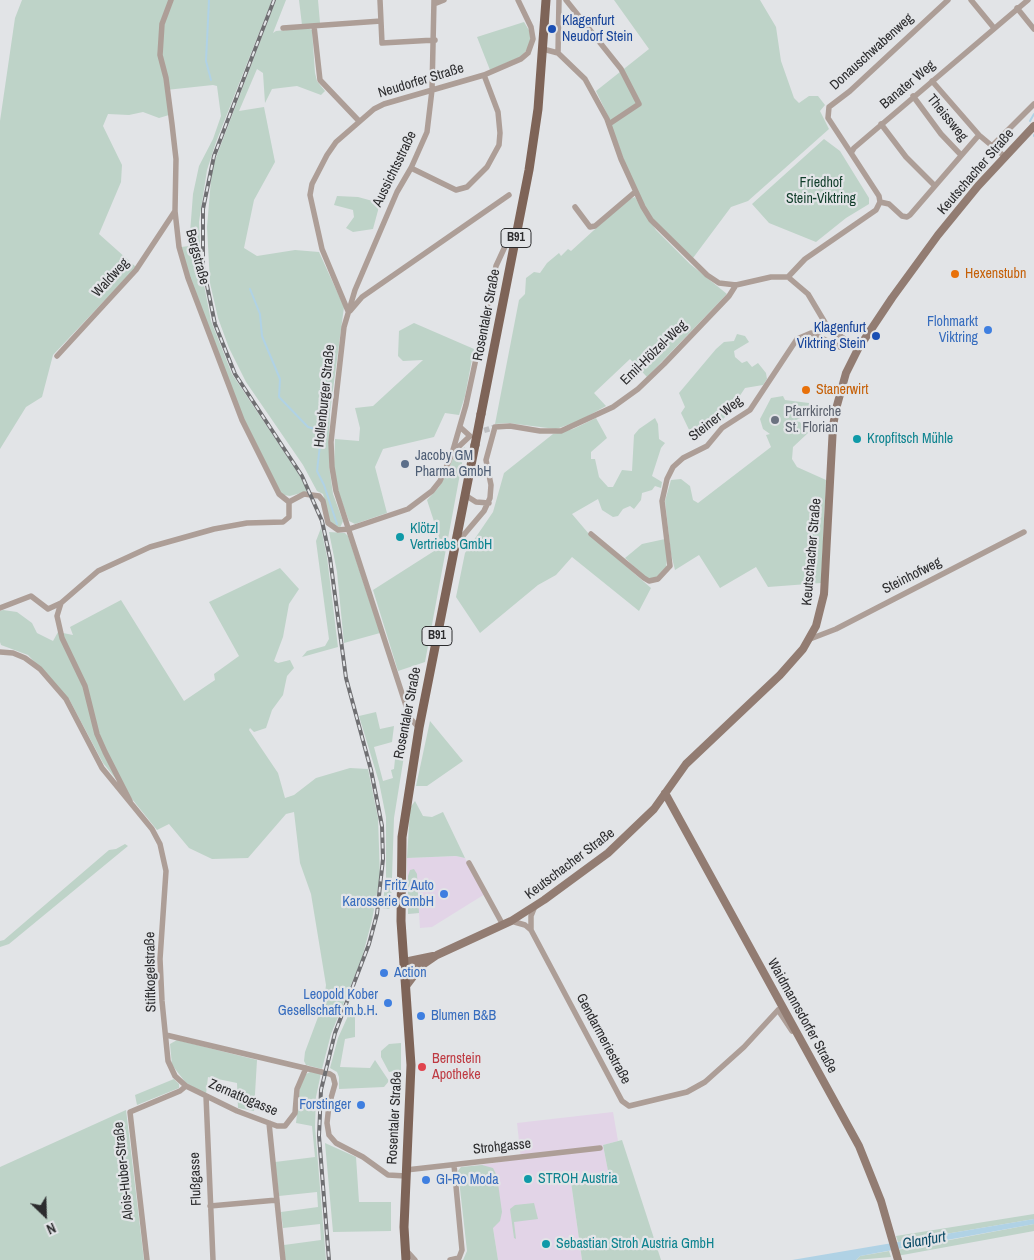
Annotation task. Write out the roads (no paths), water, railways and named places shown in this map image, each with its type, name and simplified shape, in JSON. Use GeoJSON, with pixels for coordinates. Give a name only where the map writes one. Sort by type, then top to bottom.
{"type":"FeatureCollection","features":[{"type":"Feature","properties":{"kind":"main road","name":"Rosentaler Straße"},"geometry":{"type":"LineString","coordinates":[[406,1260],[406,1173],[411,1065],[401,921],[402,837],[419,728],[529,170],[543,50],[546,0]]}},
{"type":"Feature","properties":{"kind":"main road","name":"Keutschacher Straße"},"geometry":{"type":"LineString","coordinates":[[437,956],[522,915],[625,839],[654,809],[686,764],[780,675],[810,639],[821,612],[824,594],[836,409],[855,347],[938,235],[1004,156],[1034,126]]}},
{"type":"Feature","properties":{"kind":"main road","name":"Waidmannsdorfer Straße"},"geometry":{"type":"LineString","coordinates":[[665,793],[869,1168],[897,1258]]}},
{"type":"Feature","properties":{"kind":"main road"},"geometry":{"type":"LineString","coordinates":[[404,962],[437,956]]}},
{"type":"Feature","properties":{"kind":"main road"},"geometry":{"type":"LineString","coordinates":[[404,962],[412,968],[420,966],[437,956]]}},
{"type":"Feature","properties":{"kind":"main road"},"geometry":{"type":"LineString","coordinates":[[406,986],[420,966]]}},
{"type":"Feature","properties":{"kind":"street","name":"Bergstraße"},"geometry":{"type":"LineString","coordinates":[[171,0],[162,24],[160,55],[166,78],[176,159],[176,235],[188,278],[238,412],[279,494],[289,502]]}},
{"type":"Feature","properties":{"kind":"street"},"geometry":{"type":"LineString","coordinates":[[380,0],[382,43],[435,40]]}},
{"type":"Feature","properties":{"kind":"street"},"geometry":{"type":"LineString","coordinates":[[434,2],[444,0]]}},
{"type":"Feature","properties":{"kind":"street","name":"Neudorfer Straße"},"geometry":{"type":"LineString","coordinates":[[348,313],[322,249],[310,195],[312,184],[327,155],[336,142],[359,121],[384,104],[484,75],[521,59],[532,45],[531,27],[518,0]]}},
{"type":"Feature","properties":{"kind":"street"},"geometry":{"type":"LineString","coordinates":[[558,52],[559,0]]}},
{"type":"Feature","properties":{"kind":"street"},"geometry":{"type":"LineString","coordinates":[[566,0],[622,69],[639,104],[609,124]]}},
{"type":"Feature","properties":{"kind":"street","name":"Donauschwabenweg"},"geometry":{"type":"LineString","coordinates":[[851,153],[828,118],[829,107],[850,91],[948,0]]}},
{"type":"Feature","properties":{"kind":"street"},"geometry":{"type":"LineString","coordinates":[[971,0],[994,28]]}},
{"type":"Feature","properties":{"kind":"street","name":"Banater Weg"},"geometry":{"type":"LineString","coordinates":[[851,153],[857,143],[1028,0]]}},
{"type":"Feature","properties":{"kind":"street","name":"Aussichtsstraße"},"geometry":{"type":"LineString","coordinates":[[348,313],[355,290],[378,235],[427,132],[435,40],[434,2]]}},
{"type":"Feature","properties":{"kind":"street"},"geometry":{"type":"LineString","coordinates":[[1018,8],[1034,29]]}},
{"type":"Feature","properties":{"kind":"street"},"geometry":{"type":"LineString","coordinates":[[283,28],[381,21]]}},
{"type":"Feature","properties":{"kind":"street"},"geometry":{"type":"LineString","coordinates":[[314,26],[320,80],[359,121]]}},
{"type":"Feature","properties":{"kind":"street"},"geometry":{"type":"LineString","coordinates":[[543,50],[558,52],[584,78],[609,124],[635,192],[651,220],[707,275],[719,283],[736,285],[771,277],[788,277],[808,294],[828,326],[855,347]]}},
{"type":"Feature","properties":{"kind":"street"},"geometry":{"type":"LineString","coordinates":[[411,168],[456,190],[467,187],[487,167],[499,145],[500,133],[498,112],[484,75]]}},
{"type":"Feature","properties":{"kind":"street"},"geometry":{"type":"LineString","coordinates":[[932,81],[979,135],[1004,156]]}},
{"type":"Feature","properties":{"kind":"street","name":"Theissweg"},"geometry":{"type":"LineString","coordinates":[[913,96],[941,134],[961,155]]}},
{"type":"Feature","properties":{"kind":"street"},"geometry":{"type":"LineString","coordinates":[[992,146],[1034,104]]}},
{"type":"Feature","properties":{"kind":"street"},"geometry":{"type":"LineString","coordinates":[[881,124],[906,156],[934,186]]}},
{"type":"Feature","properties":{"kind":"street"},"geometry":{"type":"LineString","coordinates":[[880,202],[889,204],[902,216],[907,217],[979,135]]}},
{"type":"Feature","properties":{"kind":"street"},"geometry":{"type":"LineString","coordinates":[[788,277],[806,259],[876,210],[880,202],[879,196],[851,153]]}},
{"type":"Feature","properties":{"kind":"street"},"geometry":{"type":"LineString","coordinates":[[575,207],[590,227],[595,226],[635,192]]}},
{"type":"Feature","properties":{"kind":"street"},"geometry":{"type":"LineString","coordinates":[[348,313],[362,298],[509,195]]}},
{"type":"Feature","properties":{"kind":"street","name":"Waldweg"},"geometry":{"type":"LineString","coordinates":[[57,356],[136,270],[175,211]]}},
{"type":"Feature","properties":{"kind":"street"},"geometry":{"type":"LineString","coordinates":[[48,609],[61,603],[98,571],[150,547],[214,529],[247,523],[283,522],[289,517],[289,502],[304,494],[319,496],[323,501],[331,527],[338,530],[349,529],[389,517],[424,498],[440,481],[453,452],[496,266],[508,240]]}},
{"type":"Feature","properties":{"kind":"street","name":"Emil-Hölzel-Weg"},"geometry":{"type":"LineString","coordinates":[[489,502],[491,485],[486,460],[495,427],[510,426],[540,431],[561,431],[613,407],[638,389],[663,366],[729,296],[736,285]]}},
{"type":"Feature","properties":{"kind":"street","name":"Hollenburger Straße"},"geometry":{"type":"LineString","coordinates":[[348,313],[344,327],[331,442],[332,467],[336,491],[410,718],[419,728]]}},
{"type":"Feature","properties":{"kind":"street","name":"Steiner Weg"},"geometry":{"type":"LineString","coordinates":[[591,534],[644,578],[649,581],[658,579],[670,566],[662,501],[667,479],[673,467],[683,458],[707,446],[726,425],[750,410],[797,339],[810,333],[840,346],[855,347]]}},
{"type":"Feature","properties":{"kind":"street"},"geometry":{"type":"LineString","coordinates":[[453,452],[470,436],[460,427]]}},
{"type":"Feature","properties":{"kind":"street"},"geometry":{"type":"LineString","coordinates":[[465,495],[476,502],[489,502]]}},
{"type":"Feature","properties":{"kind":"street"},"geometry":{"type":"LineString","coordinates":[[455,545],[489,502]]}},
{"type":"Feature","properties":{"kind":"street","name":"Steinhofweg"},"geometry":{"type":"LineString","coordinates":[[810,639],[836,629],[1024,532]]}},
{"type":"Feature","properties":{"kind":"street"},"geometry":{"type":"LineString","coordinates":[[0,608],[31,596],[57,616]]}},
{"type":"Feature","properties":{"kind":"street"},"geometry":{"type":"LineString","coordinates":[[61,603],[57,616],[62,638],[85,686],[97,734],[130,801]]}},
{"type":"Feature","properties":{"kind":"street","name":"Stiftkogelstraße"},"geometry":{"type":"LineString","coordinates":[[0,652],[13,653],[25,658],[40,669],[66,699],[102,768],[152,829],[160,844],[166,870],[160,959],[166,1035]]}},
{"type":"Feature","properties":{"kind":"street"},"geometry":{"type":"LineString","coordinates":[[469,863],[503,925]]}},
{"type":"Feature","properties":{"kind":"street"},"geometry":{"type":"LineString","coordinates":[[511,921],[529,927],[535,906]]}},
{"type":"Feature","properties":{"kind":"street","name":"Gendarmeriestraße"},"geometry":{"type":"LineString","coordinates":[[522,915],[526,916],[529,927],[622,1101],[629,1106],[678,1095],[705,1082],[744,1047],[778,1010],[809,1055]]}},
{"type":"Feature","properties":{"kind":"street"},"geometry":{"type":"LineString","coordinates":[[166,1035],[330,1074],[335,1079],[327,1123],[332,1138],[388,1175],[406,1173]]}},
{"type":"Feature","properties":{"kind":"street","name":"Zernattogasse"},"geometry":{"type":"LineString","coordinates":[[166,1035],[171,1070],[186,1086],[269,1123],[285,1126],[292,1119],[298,1084],[306,1068]]}},
{"type":"Feature","properties":{"kind":"street","name":"Alois-Huber-Straße"},"geometry":{"type":"LineString","coordinates":[[147,1260],[130,1112],[180,1091],[186,1086]]}},
{"type":"Feature","properties":{"kind":"street","name":"Flußgasse"},"geometry":{"type":"LineString","coordinates":[[206,1096],[213,1260]]}},
{"type":"Feature","properties":{"kind":"street"},"geometry":{"type":"LineString","coordinates":[[269,1123],[283,1260]]}},
{"type":"Feature","properties":{"kind":"street","name":"Strohgasse"},"geometry":{"type":"LineString","coordinates":[[406,1173],[454,1165],[600,1148]]}},
{"type":"Feature","properties":{"kind":"street"},"geometry":{"type":"LineString","coordinates":[[450,1260],[459,1258],[462,1250],[454,1165]]}},
{"type":"Feature","properties":{"kind":"street"},"geometry":{"type":"LineString","coordinates":[[210,1206],[277,1200]]}},
{"type":"Feature","properties":{"kind":"street"},"geometry":{"type":"LineString","coordinates":[[405,1249],[415,1260]]}},
{"type":"Feature","properties":{"kind":"water","name":"Glanfurt"},"geometry":{"type":"Polygon","coordinates":[[[1034,1219],[1034,1224],[860,1256],[856,1260],[792,1260],[1034,1219]]]}},
{"type":"Feature","properties":{"kind":"waterway"},"geometry":{"type":"LineString","coordinates":[[209,0],[206,61],[211,80]]}},
{"type":"Feature","properties":{"kind":"waterway"},"geometry":{"type":"LineString","coordinates":[[1030,121],[1034,114]]}},
{"type":"Feature","properties":{"kind":"waterway"},"geometry":{"type":"LineString","coordinates":[[250,289],[260,314],[262,336],[280,379],[279,397],[308,427],[319,430],[320,445],[317,471],[324,485],[337,524]]}},
{"type":"Feature","properties":{"kind":"tunnel"},"geometry":{"type":"LineString","coordinates":[[476,433],[495,427]]}},
{"type":"Feature","properties":{"kind":"railway"},"geometry":{"type":"LineString","coordinates":[[274,0],[214,156],[203,209],[203,266],[215,324],[235,374],[302,476],[322,521],[330,558],[346,678],[371,770],[382,826],[383,859],[377,914],[369,944],[335,1033],[321,1090],[319,1136],[329,1260]]}},
{"type":"Feature","properties":{"kind":"place","name":"Klagenfurt Neudorf Stein"},"geometry":{"type":"Point","coordinates":[552,29]}},
{"type":"Feature","properties":{"kind":"place","name":"Hexenstubn"},"geometry":{"type":"Point","coordinates":[955,274]}},
{"type":"Feature","properties":{"kind":"place","name":"Flohmarkt Viktring"},"geometry":{"type":"Point","coordinates":[988,330]}},
{"type":"Feature","properties":{"kind":"place","name":"Klagenfurt Viktring Stein"},"geometry":{"type":"Point","coordinates":[876,336]}},
{"type":"Feature","properties":{"kind":"place","name":"Stanerwirt"},"geometry":{"type":"Point","coordinates":[806,390]}},
{"type":"Feature","properties":{"kind":"place","name":"Pfarrkirche St. Florian"},"geometry":{"type":"Point","coordinates":[775,420]}},
{"type":"Feature","properties":{"kind":"place","name":"Kropfitsch Mühle"},"geometry":{"type":"Point","coordinates":[857,439]}},
{"type":"Feature","properties":{"kind":"place","name":"Jacoby GM Pharma GmbH"},"geometry":{"type":"Point","coordinates":[405,464]}},
{"type":"Feature","properties":{"kind":"place","name":"Klötzl Vertriebs GmbH"},"geometry":{"type":"Point","coordinates":[400,537]}},
{"type":"Feature","properties":{"kind":"place","name":"Fritz Auto Karosserie GmbH"},"geometry":{"type":"Point","coordinates":[444,894]}},
{"type":"Feature","properties":{"kind":"place","name":"Action"},"geometry":{"type":"Point","coordinates":[384,973]}},
{"type":"Feature","properties":{"kind":"place","name":"Leopold Kober Gesellschaft m.b.H."},"geometry":{"type":"Point","coordinates":[388,1003]}},
{"type":"Feature","properties":{"kind":"place","name":"Blumen B&B"},"geometry":{"type":"Point","coordinates":[421,1016]}},
{"type":"Feature","properties":{"kind":"place","name":"Bernstein Apotheke"},"geometry":{"type":"Point","coordinates":[422,1067]}},
{"type":"Feature","properties":{"kind":"place","name":"Forstinger"},"geometry":{"type":"Point","coordinates":[361,1105]}},
{"type":"Feature","properties":{"kind":"place","name":"STROH Austria"},"geometry":{"type":"Point","coordinates":[528,1179]}},
{"type":"Feature","properties":{"kind":"place","name":"GI-Ro Moda"},"geometry":{"type":"Point","coordinates":[426,1180]}},
{"type":"Feature","properties":{"kind":"place","name":"Sebastian Stroh Austria GmbH"},"geometry":{"type":"Point","coordinates":[546,1244]}},
{"type":"Feature","properties":{"kind":"park label","name":"Friedhof Stein-Viktring"},"geometry":{"type":"Point","coordinates":[821,192]}}]}
